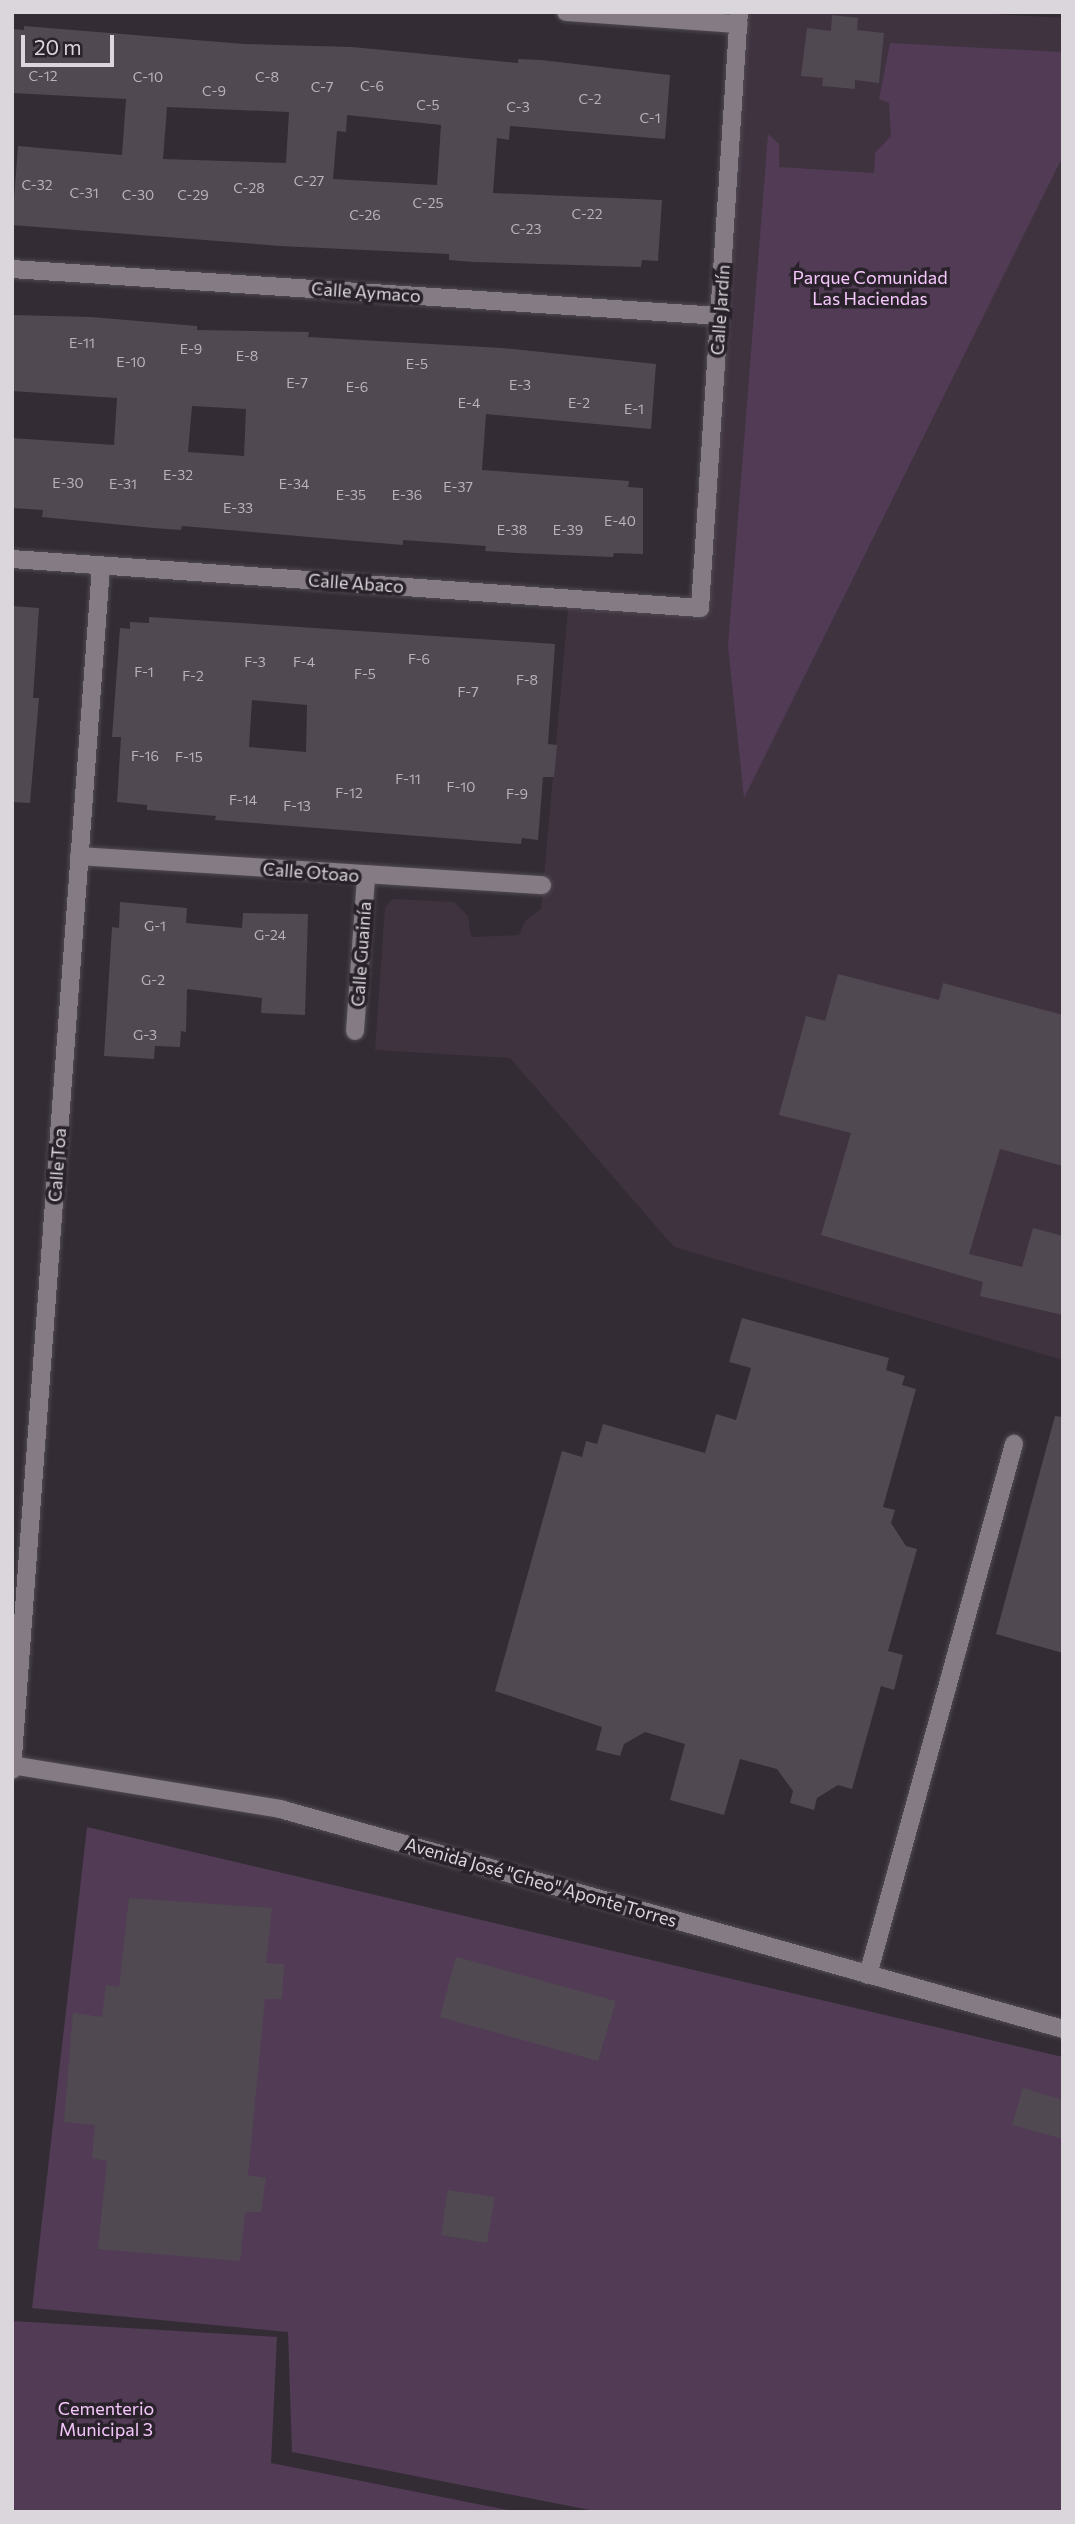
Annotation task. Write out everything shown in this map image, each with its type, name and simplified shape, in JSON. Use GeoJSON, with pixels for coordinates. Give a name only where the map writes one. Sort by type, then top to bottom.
{"type":"FeatureCollection","features":[{"type":"Feature","properties":{"kind":"street"},"geometry":{"type":"LineString","coordinates":[[566,12],[739,18]]}},
{"type":"Feature","properties":{"kind":"street","name":"Calle Jardín"},"geometry":{"type":"LineString","coordinates":[[700,608],[739,18]]}},
{"type":"Feature","properties":{"kind":"street","name":"Calle Aymaco"},"geometry":{"type":"LineString","coordinates":[[12,269],[719,316]]}},
{"type":"Feature","properties":{"kind":"street","name":"Calle Abaco"},"geometry":{"type":"LineString","coordinates":[[12,559],[700,608]]}},
{"type":"Feature","properties":{"kind":"street","name":"Calle Toa"},"geometry":{"type":"LineString","coordinates":[[12,1766],[101,566]]}},
{"type":"Feature","properties":{"kind":"street","name":"Calle Otoao"},"geometry":{"type":"LineString","coordinates":[[79,856],[542,885]]}},
{"type":"Feature","properties":{"kind":"street","name":"Calle Guainía"},"geometry":{"type":"LineString","coordinates":[[355,1031],[366,876]]}},
{"type":"Feature","properties":{"kind":"street"},"geometry":{"type":"LineString","coordinates":[[869,1975],[1014,1444]]}},
{"type":"Feature","properties":{"kind":"street","name":"Avenida José \"Cheo\" Aponte Torres"},"geometry":{"type":"LineString","coordinates":[[12,1766],[280,1809],[1063,2029]]}},
{"type":"Feature","properties":{"kind":"shaded area"},"geometry":{"type":"Polygon","coordinates":[[[736,12],[960,12],[1063,18],[1063,1360],[674,1247],[510,1058],[375,1050],[385,908],[392,899],[454,902],[468,916],[471,937],[519,935],[526,920],[541,909],[569,599],[696,608],[736,12]]]}},
{"type":"Feature","properties":{"kind":"green space","name":"Parque Comunidad Las Haciendas"},"geometry":{"type":"Polygon","coordinates":[[[890,43],[1063,52],[1063,156],[744,798],[728,646],[768,134],[779,144],[779,167],[874,173],[875,153],[891,136],[889,103],[879,99],[890,43]]]}},
{"type":"Feature","properties":{"kind":"green space"},"geometry":{"type":"Polygon","coordinates":[[[87,1827],[1063,2057],[1063,2512],[600,2512],[292,2452],[288,2332],[32,2308],[87,1827]]]}},
{"type":"Feature","properties":{"kind":"green space","name":"Cementerio Municipal 3"},"geometry":{"type":"Polygon","coordinates":[[[12,2321],[277,2337],[271,2463],[517,2512],[12,2512],[12,2321]]]}},
{"type":"Feature","properties":{"kind":"building"},"geometry":{"type":"Polygon","coordinates":[[[832,15],[858,18],[857,30],[884,33],[879,83],[855,80],[855,89],[822,86],[823,78],[801,76],[807,28],[831,31],[832,15]]]}},
{"type":"Feature","properties":{"kind":"building"},"geometry":{"type":"Polygon","coordinates":[[[24,26],[244,44],[352,47],[518,63],[518,59],[541,60],[670,75],[665,139],[510,126],[509,140],[497,138],[493,193],[662,200],[658,261],[642,260],[641,267],[474,262],[449,260],[449,254],[280,246],[12,225],[18,146],[122,155],[126,99],[12,93],[12,29],[24,30],[24,26]],[[167,107],[163,159],[286,163],[289,112],[167,107]],[[347,115],[346,132],[337,131],[333,179],[437,185],[441,125],[347,115]]]}},
{"type":"Feature","properties":{"kind":"building"},"geometry":{"type":"Polygon","coordinates":[[[12,315],[91,317],[197,326],[197,330],[309,332],[308,337],[502,348],[656,364],[651,429],[486,414],[482,470],[629,481],[628,487],[643,488],[643,554],[614,553],[613,557],[516,553],[485,551],[486,546],[403,540],[403,545],[182,526],[181,530],[153,528],[42,517],[43,510],[12,508],[12,438],[114,445],[117,398],[12,391],[12,315]],[[192,406],[188,452],[244,456],[246,409],[192,406]]]}},
{"type":"Feature","properties":{"kind":"building"},"geometry":{"type":"Polygon","coordinates":[[[12,606],[39,608],[33,698],[39,698],[30,803],[12,802],[12,606]]]}},
{"type":"Feature","properties":{"kind":"building"},"geometry":{"type":"Polygon","coordinates":[[[149,617],[555,644],[548,744],[557,745],[554,777],[543,777],[538,840],[522,838],[521,844],[215,820],[216,816],[147,810],[147,805],[117,802],[121,737],[112,737],[120,628],[130,629],[130,622],[149,623],[149,617]],[[252,700],[249,747],[306,752],[307,705],[252,700]]]}},
{"type":"Feature","properties":{"kind":"building"},"geometry":{"type":"Polygon","coordinates":[[[120,902],[187,908],[186,923],[242,928],[243,913],[308,914],[305,1015],[261,1013],[262,998],[187,989],[186,1032],[181,1031],[180,1047],[155,1046],[154,1059],[104,1056],[112,927],[119,928],[120,902]]]}},
{"type":"Feature","properties":{"kind":"building"},"geometry":{"type":"Polygon","coordinates":[[[838,974],[939,1000],[943,983],[1063,1015],[1063,1166],[1000,1149],[969,1254],[1022,1267],[1033,1228],[1063,1236],[1063,1315],[980,1296],[983,1282],[821,1235],[851,1133],[779,1115],[806,1016],[825,1021],[838,974]]]}},
{"type":"Feature","properties":{"kind":"building"},"geometry":{"type":"Polygon","coordinates":[[[742,1318],[889,1358],[886,1370],[905,1376],[902,1385],[916,1389],[883,1507],[895,1510],[891,1523],[906,1546],[917,1549],[888,1651],[903,1655],[894,1690],[881,1686],[852,1789],[838,1785],[817,1798],[814,1810],[790,1803],[793,1791],[777,1769],[740,1759],[724,1815],[670,1800],[685,1744],[645,1732],[624,1744],[620,1756],[596,1750],[602,1727],[495,1691],[562,1451],[582,1457],[586,1441],[597,1444],[603,1424],[705,1453],[716,1414],[736,1420],[751,1368],[729,1362],[742,1318]]]}},
{"type":"Feature","properties":{"kind":"building"},"geometry":{"type":"Polygon","coordinates":[[[1055,1416],[1063,1417],[1063,1653],[996,1634],[1055,1416]]]}},
{"type":"Feature","properties":{"kind":"building"},"geometry":{"type":"Polygon","coordinates":[[[129,1898],[272,1908],[266,1963],[284,1964],[282,1999],[265,1999],[248,2175],[266,2178],[261,2212],[245,2212],[240,2261],[98,2249],[107,2161],[92,2158],[95,2125],[64,2122],[73,2013],[102,2017],[106,1985],[119,1987],[129,1898]]]}},
{"type":"Feature","properties":{"kind":"building"},"geometry":{"type":"Polygon","coordinates":[[[456,1957],[616,2001],[598,2061],[440,2017],[456,1957]]]}},
{"type":"Feature","properties":{"kind":"building"},"geometry":{"type":"Polygon","coordinates":[[[1023,2088],[1063,2100],[1063,2139],[1012,2125],[1023,2088]]]}},
{"type":"Feature","properties":{"kind":"building"},"geometry":{"type":"Polygon","coordinates":[[[448,2190],[495,2197],[487,2243],[441,2235],[448,2190]]]}}]}
